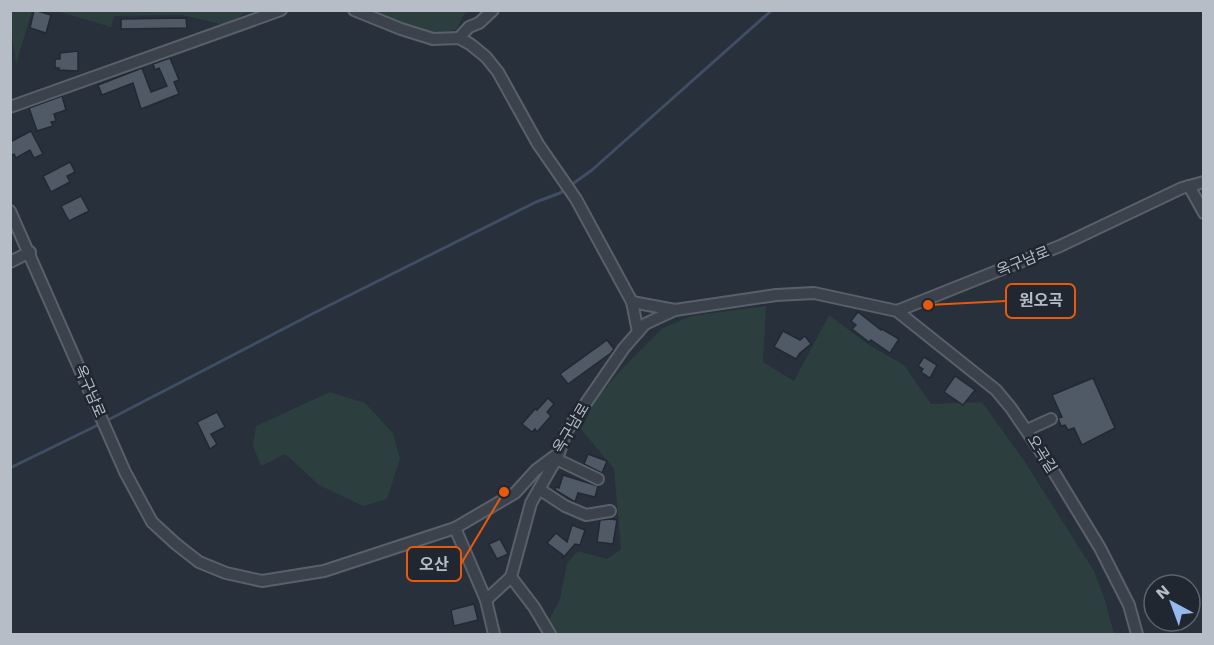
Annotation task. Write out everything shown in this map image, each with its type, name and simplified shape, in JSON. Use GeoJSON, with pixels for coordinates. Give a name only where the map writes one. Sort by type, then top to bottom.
{"type":"FeatureCollection","features":[{"type":"Feature","properties":{"kind":"street"},"geometry":{"type":"LineString","coordinates":[[10,107],[281,10]]}},
{"type":"Feature","properties":{"kind":"street"},"geometry":{"type":"LineString","coordinates":[[354,10],[432,39],[459,39],[470,44],[486,57]]}},
{"type":"Feature","properties":{"kind":"street"},"geometry":{"type":"LineString","coordinates":[[459,39],[469,27],[479,23],[493,10]]}},
{"type":"Feature","properties":{"kind":"street"},"geometry":{"type":"LineString","coordinates":[[479,23],[473,37],[498,72],[538,144],[572,194],[632,302],[638,332]]}},
{"type":"Feature","properties":{"kind":"street","name":"옥구남로"},"geometry":{"type":"LineString","coordinates":[[10,211],[125,472],[152,522],[199,562],[225,573],[262,581],[324,571],[455,528],[515,493],[536,470],[558,456],[566,432],[624,348],[645,324],[675,310],[776,295],[814,293],[897,311],[1053,248],[1189,186],[1203,182]]}},
{"type":"Feature","properties":{"kind":"street"},"geometry":{"type":"LineString","coordinates":[[1189,186],[1203,213]]}},
{"type":"Feature","properties":{"kind":"street"},"geometry":{"type":"LineString","coordinates":[[10,262],[30,252]]}},
{"type":"Feature","properties":{"kind":"street"},"geometry":{"type":"LineString","coordinates":[[632,302],[675,310]]}},
{"type":"Feature","properties":{"kind":"street","name":"오곡길"},"geometry":{"type":"LineString","coordinates":[[897,311],[996,390],[1027,430],[1100,548],[1129,605],[1137,634]]}},
{"type":"Feature","properties":{"kind":"street"},"geometry":{"type":"LineString","coordinates":[[1027,430],[1051,419]]}},
{"type":"Feature","properties":{"kind":"street"},"geometry":{"type":"LineString","coordinates":[[486,600],[512,578],[531,503],[558,456],[598,479]]}},
{"type":"Feature","properties":{"kind":"street"},"geometry":{"type":"LineString","coordinates":[[539,489],[566,506],[586,515],[610,511]]}},
{"type":"Feature","properties":{"kind":"street"},"geometry":{"type":"LineString","coordinates":[[455,528],[486,600],[494,634]]}},
{"type":"Feature","properties":{"kind":"street"},"geometry":{"type":"LineString","coordinates":[[512,578],[534,607],[550,634]]}},
{"type":"Feature","properties":{"kind":"shaded area"},"geometry":{"type":"Polygon","coordinates":[[[10,11],[32,11],[16,64],[11,29],[10,11]]]}},
{"type":"Feature","properties":{"kind":"shaded area"},"geometry":{"type":"Polygon","coordinates":[[[56,11],[257,11],[246,13],[224,25],[182,15],[114,16],[111,27],[56,11]]]}},
{"type":"Feature","properties":{"kind":"shaded area"},"geometry":{"type":"Polygon","coordinates":[[[367,11],[468,11],[457,29],[438,36],[367,11]]]}},
{"type":"Feature","properties":{"kind":"shaded area"},"geometry":{"type":"Polygon","coordinates":[[[766,306],[763,362],[794,381],[829,315],[869,345],[904,365],[931,404],[982,402],[1023,459],[1094,571],[1114,634],[556,634],[549,620],[560,599],[567,563],[578,551],[607,559],[621,549],[614,469],[581,429],[595,401],[619,372],[663,328],[691,316],[766,306]]]}},
{"type":"Feature","properties":{"kind":"shaded area"},"geometry":{"type":"Polygon","coordinates":[[[330,392],[365,403],[393,433],[400,459],[387,499],[363,506],[319,485],[285,454],[261,466],[253,446],[256,426],[330,392]]]}},
{"type":"Feature","properties":{"kind":"building"},"geometry":{"type":"Polygon","coordinates":[[[34,10],[51,15],[46,33],[30,28],[34,10]]]}},
{"type":"Feature","properties":{"kind":"building"},"geometry":{"type":"Polygon","coordinates":[[[186,18],[187,28],[121,29],[121,19],[186,18]]]}},
{"type":"Feature","properties":{"kind":"building"},"geometry":{"type":"Polygon","coordinates":[[[78,51],[78,71],[55,68],[55,59],[60,59],[60,53],[78,51]]]}},
{"type":"Feature","properties":{"kind":"building"},"geometry":{"type":"Polygon","coordinates":[[[170,58],[179,80],[174,82],[179,94],[141,109],[133,83],[102,95],[98,85],[142,68],[151,92],[167,86],[159,68],[155,70],[153,64],[170,58]]]}},
{"type":"Feature","properties":{"kind":"building"},"geometry":{"type":"Polygon","coordinates":[[[62,96],[66,110],[54,114],[56,121],[51,122],[53,126],[37,131],[29,108],[62,96]]]}},
{"type":"Feature","properties":{"kind":"building"},"geometry":{"type":"Polygon","coordinates":[[[31,131],[43,154],[34,158],[30,150],[16,158],[14,154],[10,156],[10,142],[31,131]]]}},
{"type":"Feature","properties":{"kind":"building"},"geometry":{"type":"Polygon","coordinates":[[[70,162],[75,172],[67,176],[70,182],[51,192],[43,176],[70,162]]]}},
{"type":"Feature","properties":{"kind":"building"},"geometry":{"type":"Polygon","coordinates":[[[81,196],[89,211],[69,221],[61,206],[81,196]]]}},
{"type":"Feature","properties":{"kind":"building"},"geometry":{"type":"Polygon","coordinates":[[[858,312],[881,330],[899,339],[890,353],[871,340],[869,342],[852,329],[856,325],[851,321],[858,312]]]}},
{"type":"Feature","properties":{"kind":"building"},"geometry":{"type":"Polygon","coordinates":[[[783,331],[800,340],[805,336],[811,344],[796,359],[774,347],[783,331]]]}},
{"type":"Feature","properties":{"kind":"building"},"geometry":{"type":"Polygon","coordinates":[[[607,340],[614,349],[611,353],[568,384],[560,374],[607,340]]]}},
{"type":"Feature","properties":{"kind":"building"},"geometry":{"type":"Polygon","coordinates":[[[924,357],[937,365],[930,378],[921,372],[923,369],[918,366],[924,357]]]}},
{"type":"Feature","properties":{"kind":"building"},"geometry":{"type":"Polygon","coordinates":[[[955,376],[975,390],[963,405],[944,392],[955,376]]]}},
{"type":"Feature","properties":{"kind":"building"},"geometry":{"type":"Polygon","coordinates":[[[1093,378],[1115,428],[1082,445],[1074,428],[1068,430],[1065,425],[1061,426],[1058,418],[1062,417],[1052,395],[1093,378]]]}},
{"type":"Feature","properties":{"kind":"building"},"geometry":{"type":"Polygon","coordinates":[[[548,398],[554,404],[547,412],[551,416],[537,432],[535,429],[532,432],[522,424],[548,398]]]}},
{"type":"Feature","properties":{"kind":"building"},"geometry":{"type":"Polygon","coordinates":[[[217,412],[225,427],[211,434],[217,444],[210,449],[197,422],[217,412]]]}},
{"type":"Feature","properties":{"kind":"building"},"geometry":{"type":"Polygon","coordinates":[[[588,454],[607,461],[602,473],[584,464],[588,454]]]}},
{"type":"Feature","properties":{"kind":"building"},"geometry":{"type":"Polygon","coordinates":[[[563,475],[598,486],[595,497],[578,493],[575,502],[555,490],[556,487],[559,488],[563,475]]]}},
{"type":"Feature","properties":{"kind":"building"},"geometry":{"type":"Polygon","coordinates":[[[600,520],[617,520],[613,544],[597,542],[600,520]]]}},
{"type":"Feature","properties":{"kind":"building"},"geometry":{"type":"Polygon","coordinates":[[[572,525],[585,530],[580,545],[575,544],[562,559],[563,555],[547,543],[556,533],[567,542],[572,525]]]}},
{"type":"Feature","properties":{"kind":"building"},"geometry":{"type":"Polygon","coordinates":[[[500,539],[508,554],[497,559],[489,544],[500,539]]]}},
{"type":"Feature","properties":{"kind":"building"},"geometry":{"type":"Polygon","coordinates":[[[474,604],[478,620],[454,626],[451,610],[474,604]]]}},
{"type":"Feature","properties":{"kind":"waterway"},"geometry":{"type":"LineString","coordinates":[[106,421],[314,313],[536,202],[560,193],[592,170],[772,10]]}},
{"type":"Feature","properties":{"kind":"waterway"},"geometry":{"type":"LineString","coordinates":[[10,468],[100,424]]}},
{"type":"Feature","properties":{"kind":"place","name":"원오곡"},"geometry":{"type":"Point","coordinates":[928,305]}},
{"type":"Feature","properties":{"kind":"place","name":"오산"},"geometry":{"type":"Point","coordinates":[504,492]}}]}
